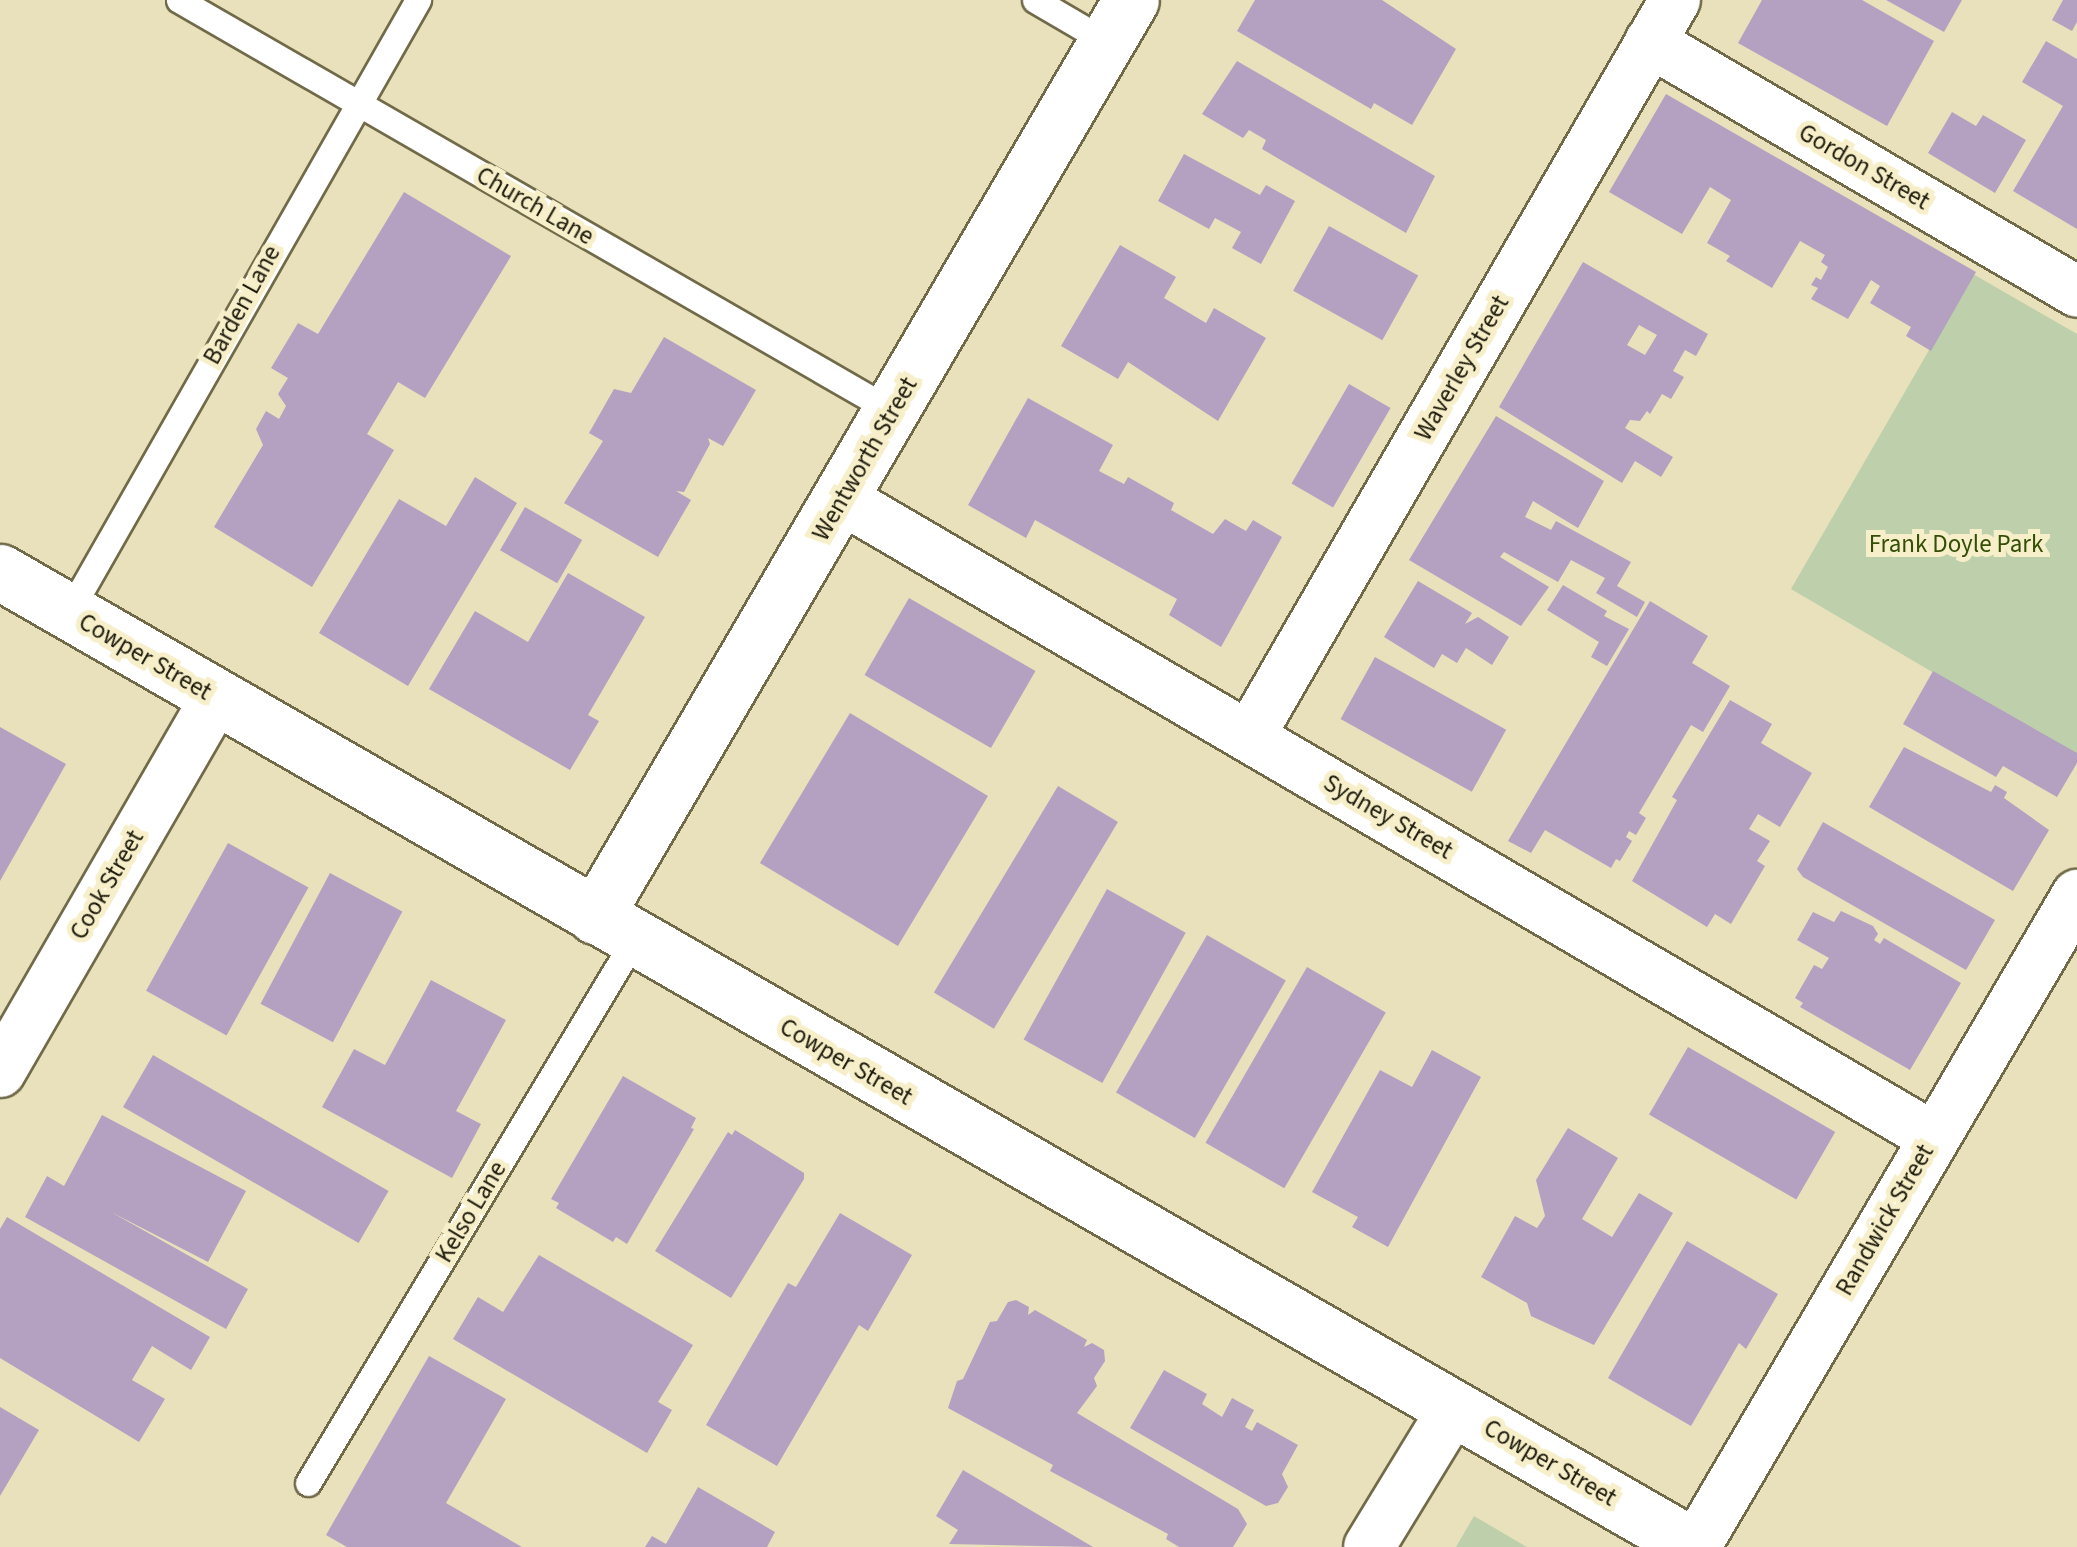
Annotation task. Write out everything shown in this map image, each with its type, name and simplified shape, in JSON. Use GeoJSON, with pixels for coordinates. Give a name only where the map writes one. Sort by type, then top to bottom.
{"type":"FeatureCollection","features":[{"type":"Feature","properties":{"kind":"main road","name":"Wentworth Street"},"geometry":{"type":"LineString","coordinates":[[615,928],[842,499],[1119,21]]}},
{"type":"Feature","properties":{"kind":"main road","name":"Cowper Street"},"geometry":{"type":"LineString","coordinates":[[0,572],[1695,1547]]}},
{"type":"Feature","properties":{"kind":"street","name":"Waverley Street"},"geometry":{"type":"LineString","coordinates":[[1250,735],[1675,0]]}},
{"type":"Feature","properties":{"kind":"street","name":"Gordon Street"},"geometry":{"type":"LineString","coordinates":[[1650,42],[2077,292]]}},
{"type":"Feature","properties":{"kind":"street","name":"Sydney Street"},"geometry":{"type":"LineString","coordinates":[[842,499],[1932,1137]]}},
{"type":"Feature","properties":{"kind":"street","name":"Cook Street"},"geometry":{"type":"LineString","coordinates":[[0,1072],[215,698]]}},
{"type":"Feature","properties":{"kind":"street","name":"Randwick Street"},"geometry":{"type":"LineString","coordinates":[[1695,1547],[2077,894]]}},
{"type":"Feature","properties":{"kind":"street"},"geometry":{"type":"LineString","coordinates":[[1369,1547],[1454,1408]]}},
{"type":"Feature","properties":{"kind":"lane","name":"Church Lane"},"geometry":{"type":"LineString","coordinates":[[179,0],[892,411]]}},
{"type":"Feature","properties":{"kind":"lane","name":"Barden Lane"},"geometry":{"type":"LineString","coordinates":[[68,612],[418,0]]}},
{"type":"Feature","properties":{"kind":"lane"},"geometry":{"type":"LineString","coordinates":[[1035,0],[1119,21]]}},
{"type":"Feature","properties":{"kind":"lane","name":"Kelso Lane"},"geometry":{"type":"LineString","coordinates":[[308,1483],[615,928]]}},
{"type":"Feature","properties":{"kind":"green space","name":"Frank Doyle Park"},"geometry":{"type":"Polygon","coordinates":[[[1973,274],[2077,334],[2077,757],[1791,589],[1973,274]]]}},
{"type":"Feature","properties":{"kind":"green space"},"geometry":{"type":"Polygon","coordinates":[[[1474,1516],[1527,1547],[1456,1547],[1474,1516]]]}},
{"type":"Feature","properties":{"kind":"building"},"geometry":{"type":"Polygon","coordinates":[[[1255,0],[1382,0],[1456,49],[1412,125],[1374,103],[1371,109],[1237,31],[1255,0]]]}},
{"type":"Feature","properties":{"kind":"building"},"geometry":{"type":"Polygon","coordinates":[[[1762,0],[1862,0],[1934,41],[1887,126],[1738,43],[1762,0]]]}},
{"type":"Feature","properties":{"kind":"building"},"geometry":{"type":"Polygon","coordinates":[[[1886,0],[1962,0],[1944,32],[1886,0]]]}},
{"type":"Feature","properties":{"kind":"building"},"geometry":{"type":"Polygon","coordinates":[[[2063,0],[2077,0],[2077,22],[2072,31],[2052,20],[2063,0]]]}},
{"type":"Feature","properties":{"kind":"building"},"geometry":{"type":"Polygon","coordinates":[[[2046,41],[2077,59],[2077,229],[2013,191],[2063,106],[2022,82],[2046,41]]]}},
{"type":"Feature","properties":{"kind":"building"},"geometry":{"type":"Polygon","coordinates":[[[1237,61],[1435,176],[1406,233],[1262,149],[1266,140],[1249,130],[1243,138],[1202,114],[1237,61]]]}},
{"type":"Feature","properties":{"kind":"building"},"geometry":{"type":"Polygon","coordinates":[[[1666,94],[1976,272],[1931,351],[1906,336],[1911,327],[1870,303],[1880,286],[1871,280],[1848,319],[1811,299],[1818,288],[1811,285],[1816,277],[1821,280],[1828,267],[1821,262],[1825,255],[1800,241],[1772,288],[1726,261],[1730,256],[1707,243],[1731,200],[1710,187],[1682,234],[1609,192],[1666,94]]]}},
{"type":"Feature","properties":{"kind":"building"},"geometry":{"type":"Polygon","coordinates":[[[1952,112],[1976,126],[1983,115],[2026,140],[1995,193],[1928,153],[1952,112]]]}},
{"type":"Feature","properties":{"kind":"building"},"geometry":{"type":"Polygon","coordinates":[[[1184,154],[1260,195],[1266,185],[1295,201],[1261,264],[1232,248],[1241,232],[1215,218],[1209,229],[1158,201],[1184,154]]]}},
{"type":"Feature","properties":{"kind":"building"},"geometry":{"type":"Polygon","coordinates":[[[404,192],[511,256],[425,398],[398,382],[367,434],[394,450],[312,587],[214,527],[263,445],[256,429],[266,411],[279,419],[286,406],[278,394],[288,378],[271,368],[298,323],[318,334],[404,192]]]}},
{"type":"Feature","properties":{"kind":"building"},"geometry":{"type":"Polygon","coordinates":[[[1329,226],[1418,275],[1382,340],[1293,291],[1329,226]]]}},
{"type":"Feature","properties":{"kind":"building"},"geometry":{"type":"Polygon","coordinates":[[[1120,245],[1176,277],[1164,298],[1206,323],[1214,308],[1266,338],[1218,421],[1128,362],[1118,379],[1061,346],[1120,245]]]}},
{"type":"Feature","properties":{"kind":"building"},"geometry":{"type":"Polygon","coordinates":[[[1583,262],[1708,334],[1696,356],[1685,350],[1673,371],[1684,377],[1671,399],[1662,394],[1650,414],[1647,411],[1640,421],[1630,420],[1625,428],[1673,457],[1661,477],[1635,461],[1622,483],[1499,407],[1583,262]],[[1639,325],[1627,345],[1645,355],[1657,335],[1639,325]]]}},
{"type":"Feature","properties":{"kind":"building"},"geometry":{"type":"Polygon","coordinates":[[[664,337],[756,390],[723,446],[708,438],[710,444],[684,492],[676,491],[691,500],[658,557],[564,503],[603,441],[589,433],[614,389],[631,393],[664,337]]]}},
{"type":"Feature","properties":{"kind":"building"},"geometry":{"type":"Polygon","coordinates":[[[1349,384],[1391,408],[1333,508],[1292,484],[1349,384]]]}},
{"type":"Feature","properties":{"kind":"building"},"geometry":{"type":"Polygon","coordinates":[[[1028,398],[1113,445],[1099,471],[1124,484],[1128,477],[1174,503],[1171,510],[1213,534],[1225,519],[1246,531],[1253,520],[1282,537],[1221,647],[1169,615],[1177,599],[1035,520],[1026,538],[968,505],[1028,398]]]}},
{"type":"Feature","properties":{"kind":"building"},"geometry":{"type":"Polygon","coordinates":[[[1496,416],[1604,481],[1578,528],[1533,501],[1525,517],[1551,530],[1556,521],[1631,562],[1617,586],[1645,602],[1637,617],[1596,593],[1605,578],[1571,560],[1558,582],[1504,552],[1500,557],[1549,587],[1521,626],[1409,560],[1496,416]]]}},
{"type":"Feature","properties":{"kind":"building"},"geometry":{"type":"Polygon","coordinates":[[[475,477],[517,503],[408,686],[319,633],[399,499],[446,526],[475,477]]]}},
{"type":"Feature","properties":{"kind":"building"},"geometry":{"type":"Polygon","coordinates":[[[525,507],[582,540],[557,583],[500,550],[525,507]]]}},
{"type":"Feature","properties":{"kind":"building"},"geometry":{"type":"Polygon","coordinates":[[[568,573],[645,617],[588,715],[599,721],[570,770],[429,689],[475,611],[528,642],[568,573]]]}},
{"type":"Feature","properties":{"kind":"building"},"geometry":{"type":"Polygon","coordinates":[[[1418,581],[1472,613],[1465,624],[1478,617],[1509,637],[1492,665],[1466,648],[1457,663],[1442,654],[1434,668],[1384,637],[1418,581]]]}},
{"type":"Feature","properties":{"kind":"building"},"geometry":{"type":"Polygon","coordinates":[[[1563,585],[1607,611],[1604,616],[1629,629],[1607,666],[1591,657],[1599,642],[1547,610],[1563,585]]]}},
{"type":"Feature","properties":{"kind":"building"},"geometry":{"type":"Polygon","coordinates":[[[909,598],[1035,671],[991,748],[864,675],[909,598]]]}},
{"type":"Feature","properties":{"kind":"building"},"geometry":{"type":"Polygon","coordinates":[[[1650,601],[1708,636],[1692,663],[1730,686],[1703,732],[1691,725],[1639,813],[1646,818],[1636,835],[1629,831],[1626,837],[1632,841],[1611,868],[1545,830],[1531,853],[1508,841],[1650,601]]]}},
{"type":"Feature","properties":{"kind":"building"},"geometry":{"type":"Polygon","coordinates":[[[1375,657],[1506,730],[1472,792],[1341,719],[1375,657]]]}},
{"type":"Feature","properties":{"kind":"building"},"geometry":{"type":"Polygon","coordinates":[[[1933,671],[2077,753],[2077,763],[2057,797],[2003,766],[1996,777],[1903,724],[1933,671]]]}},
{"type":"Feature","properties":{"kind":"building"},"geometry":{"type":"Polygon","coordinates":[[[1730,700],[1772,724],[1761,743],[1812,773],[1780,827],[1758,814],[1749,829],[1770,841],[1757,861],[1765,866],[1731,924],[1715,914],[1707,927],[1632,881],[1677,800],[1672,797],[1730,700]]]}},
{"type":"Feature","properties":{"kind":"building"},"geometry":{"type":"Polygon","coordinates":[[[850,713],[988,796],[898,946],[760,863],[850,713]]]}},
{"type":"Feature","properties":{"kind":"building"},"geometry":{"type":"Polygon","coordinates":[[[0,727],[66,764],[0,881],[0,727]]]}},
{"type":"Feature","properties":{"kind":"building"},"geometry":{"type":"Polygon","coordinates":[[[1904,747],[1991,792],[1995,785],[2007,792],[2004,798],[2049,830],[2013,891],[1869,807],[1904,747]]]}},
{"type":"Feature","properties":{"kind":"building"},"geometry":{"type":"Polygon","coordinates":[[[1058,786],[1118,822],[994,1029],[934,993],[1058,786]]]}},
{"type":"Feature","properties":{"kind":"building"},"geometry":{"type":"Polygon","coordinates":[[[1823,822],[1995,920],[1966,970],[1803,877],[1797,869],[1823,822]]]}},
{"type":"Feature","properties":{"kind":"building"},"geometry":{"type":"Polygon","coordinates":[[[228,843],[308,888],[227,1035],[146,991],[228,843]]]}},
{"type":"Feature","properties":{"kind":"building"},"geometry":{"type":"Polygon","coordinates":[[[330,873],[402,911],[333,1042],[261,1004],[330,873]]]}},
{"type":"Feature","properties":{"kind":"building"},"geometry":{"type":"Polygon","coordinates":[[[1107,889],[1186,933],[1102,1083],[1024,1039],[1107,889]]]}},
{"type":"Feature","properties":{"kind":"building"},"geometry":{"type":"Polygon","coordinates":[[[1841,911],[1873,926],[1878,934],[1874,940],[1880,944],[1884,938],[1961,983],[1910,1070],[1800,1007],[1803,1003],[1795,998],[1814,965],[1822,969],[1829,958],[1797,940],[1813,912],[1834,922],[1841,911]]]}},
{"type":"Feature","properties":{"kind":"building"},"geometry":{"type":"Polygon","coordinates":[[[1207,935],[1286,980],[1195,1138],[1116,1093],[1207,935]]]}},
{"type":"Feature","properties":{"kind":"building"},"geometry":{"type":"Polygon","coordinates":[[[1307,967],[1386,1012],[1284,1188],[1206,1143],[1307,967]]]}},
{"type":"Feature","properties":{"kind":"building"},"geometry":{"type":"Polygon","coordinates":[[[431,980],[506,1020],[456,1111],[481,1124],[452,1178],[322,1107],[354,1049],[385,1065],[431,980]]]}},
{"type":"Feature","properties":{"kind":"building"},"geometry":{"type":"Polygon","coordinates":[[[1688,1047],[1835,1132],[1796,1200],[1649,1115],[1688,1047]]]}},
{"type":"Feature","properties":{"kind":"building"},"geometry":{"type":"Polygon","coordinates":[[[1432,1050],[1481,1077],[1388,1247],[1352,1227],[1358,1217],[1312,1192],[1380,1070],[1412,1087],[1432,1050]]]}},
{"type":"Feature","properties":{"kind":"building"},"geometry":{"type":"Polygon","coordinates":[[[153,1055],[389,1191],[359,1243],[123,1107],[153,1055]]]}},
{"type":"Feature","properties":{"kind":"building"},"geometry":{"type":"Polygon","coordinates":[[[623,1076],[696,1118],[691,1128],[694,1129],[627,1244],[616,1237],[613,1242],[556,1208],[559,1203],[551,1199],[623,1076]]]}},
{"type":"Feature","properties":{"kind":"building"},"geometry":{"type":"Polygon","coordinates":[[[102,1115],[246,1191],[208,1262],[111,1212],[248,1289],[226,1329],[25,1217],[47,1176],[64,1186],[102,1115]]]}},
{"type":"Feature","properties":{"kind":"building"},"geometry":{"type":"Polygon","coordinates":[[[1568,1128],[1618,1158],[1582,1219],[1612,1237],[1639,1193],[1673,1213],[1594,1345],[1531,1316],[1527,1303],[1481,1277],[1515,1216],[1537,1228],[1545,1216],[1536,1180],[1568,1128]]]}},
{"type":"Feature","properties":{"kind":"building"},"geometry":{"type":"Polygon","coordinates":[[[735,1130],[804,1173],[804,1179],[731,1298],[655,1251],[728,1132],[732,1135],[735,1130]]]}},
{"type":"Feature","properties":{"kind":"building"},"geometry":{"type":"Polygon","coordinates":[[[840,1213],[912,1255],[868,1331],[859,1325],[777,1466],[706,1425],[788,1283],[796,1287],[840,1213]]]}},
{"type":"Feature","properties":{"kind":"building"},"geometry":{"type":"Polygon","coordinates":[[[7,1217],[210,1337],[191,1370],[152,1346],[132,1380],[165,1399],[139,1442],[0,1358],[0,1229],[7,1217]]]}},
{"type":"Feature","properties":{"kind":"building"},"geometry":{"type":"Polygon","coordinates":[[[1687,1241],[1778,1294],[1746,1349],[1739,1343],[1691,1426],[1608,1378],[1687,1241]]]}},
{"type":"Feature","properties":{"kind":"building"},"geometry":{"type":"Polygon","coordinates":[[[539,1255],[693,1345],[658,1402],[672,1410],[647,1453],[453,1339],[478,1297],[503,1312],[539,1255]]]}},
{"type":"Feature","properties":{"kind":"building"},"geometry":{"type":"Polygon","coordinates":[[[1016,1300],[1029,1307],[1028,1315],[1035,1310],[1087,1340],[1084,1347],[1092,1343],[1104,1350],[1105,1361],[1094,1378],[1097,1386],[1077,1413],[1238,1509],[1247,1524],[1233,1547],[1179,1547],[1166,1539],[1168,1534],[1050,1471],[1053,1465],[948,1408],[957,1381],[963,1379],[990,1322],[997,1321],[1008,1302],[1016,1300]]]}},
{"type":"Feature","properties":{"kind":"building"},"geometry":{"type":"Polygon","coordinates":[[[429,1356],[506,1399],[446,1503],[522,1547],[347,1547],[326,1535],[429,1356]]]}},
{"type":"Feature","properties":{"kind":"building"},"geometry":{"type":"Polygon","coordinates":[[[1164,1370],[1207,1394],[1202,1404],[1222,1417],[1232,1398],[1254,1410],[1245,1427],[1252,1431],[1257,1422],[1298,1445],[1282,1474],[1288,1487],[1278,1503],[1266,1506],[1130,1428],[1164,1370]]]}},
{"type":"Feature","properties":{"kind":"building"},"geometry":{"type":"Polygon","coordinates":[[[0,1407],[39,1430],[0,1496],[0,1407]]]}},
{"type":"Feature","properties":{"kind":"building"},"geometry":{"type":"Polygon","coordinates":[[[963,1470],[1093,1547],[949,1544],[958,1530],[936,1516],[963,1470]]]}},
{"type":"Feature","properties":{"kind":"building"},"geometry":{"type":"Polygon","coordinates":[[[698,1487],[775,1532],[767,1547],[645,1547],[652,1536],[666,1544],[698,1487]]]}}]}
